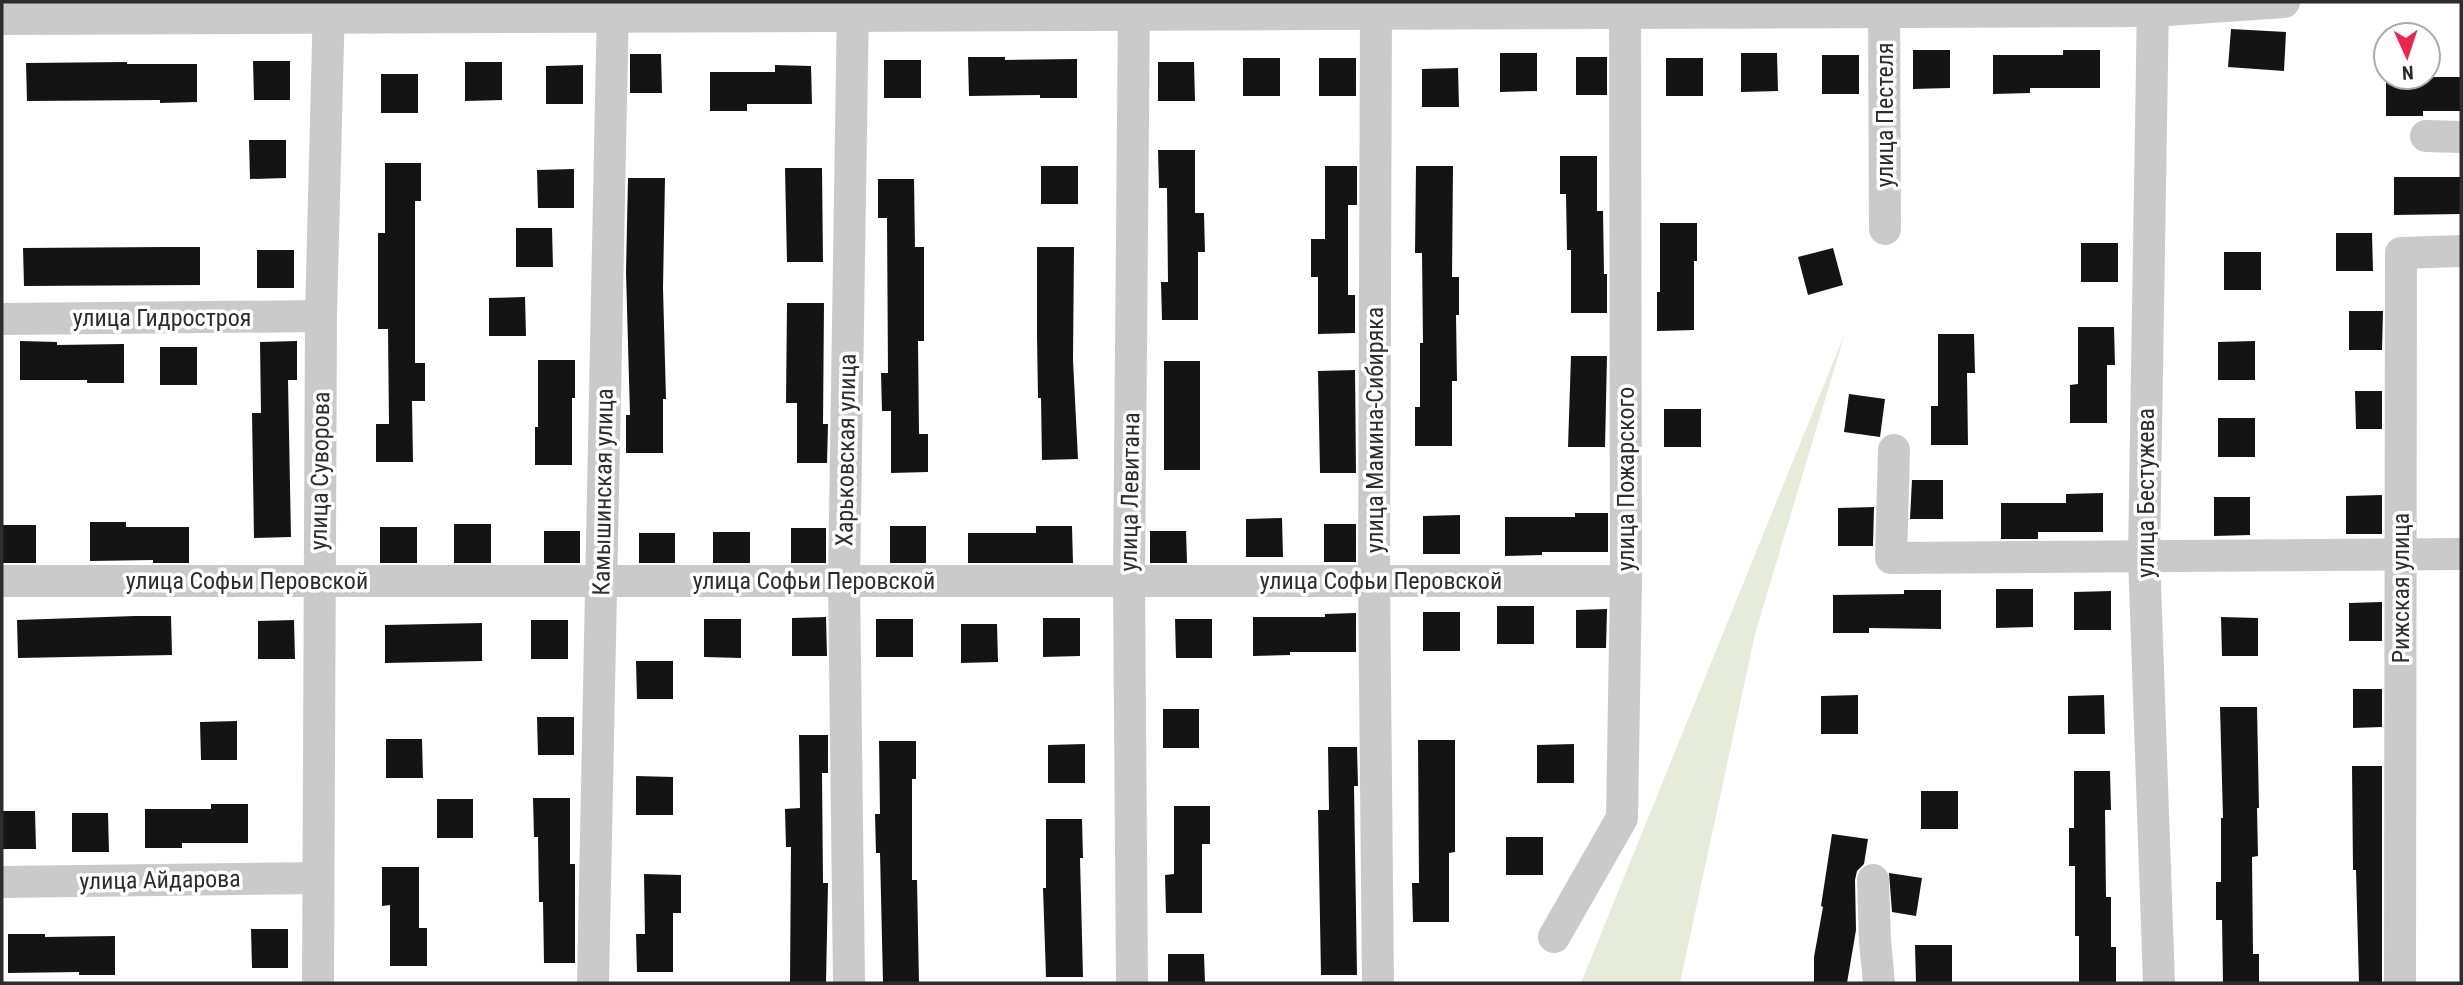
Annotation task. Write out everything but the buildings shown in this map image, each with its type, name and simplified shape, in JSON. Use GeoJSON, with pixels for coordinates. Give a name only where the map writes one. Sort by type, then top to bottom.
{"type":"FeatureCollection","features":[{"type":"Feature","properties":{"kind":"street"},"geometry":{"type":"LineString","coordinates":[[2,19],[329,10],[2153,6],[2284,2]]}},
{"type":"Feature","properties":{"kind":"street","name":"улица Бестужева"},"geometry":{"type":"LineString","coordinates":[[2153,6],[2144,556],[2159,983]]}},
{"type":"Feature","properties":{"kind":"street","name":"улица Пожарского"},"geometry":{"type":"LineString","coordinates":[[1554,937],[1622,818],[1626,580],[1624,7]]}},
{"type":"Feature","properties":{"kind":"street","name":"улица Пестеля"},"geometry":{"type":"LineString","coordinates":[[1884,7],[1885,229]]}},
{"type":"Feature","properties":{"kind":"street","name":"улица Левитана"},"geometry":{"type":"LineString","coordinates":[[1132,983],[1129,581],[1134,8]]}},
{"type":"Feature","properties":{"kind":"street","name":"улица Мамина-Сибиряка"},"geometry":{"type":"LineString","coordinates":[[1377,8],[1374,580],[1378,983]]}},
{"type":"Feature","properties":{"kind":"street","name":"Камышинская улица"},"geometry":{"type":"LineString","coordinates":[[593,983],[613,9]]}},
{"type":"Feature","properties":{"kind":"street","name":"Харьковская улица"},"geometry":{"type":"LineString","coordinates":[[849,983],[844,582],[853,9]]}},
{"type":"Feature","properties":{"kind":"street","name":"улица Суворова"},"geometry":{"type":"LineString","coordinates":[[318,983],[321,316],[329,10]]}},
{"type":"Feature","properties":{"kind":"street"},"geometry":{"type":"LineString","coordinates":[[2426,136],[2461,137]]}},
{"type":"Feature","properties":{"kind":"street","name":"Рижская улица"},"geometry":{"type":"LineString","coordinates":[[2400,983],[2401,253],[2461,251]]}},
{"type":"Feature","properties":{"kind":"street","name":"улица Гидростроя"},"geometry":{"type":"LineString","coordinates":[[2,319],[321,316]]}},
{"type":"Feature","properties":{"kind":"street"},"geometry":{"type":"LineString","coordinates":[[1894,450],[1891,558],[2461,554]]}},
{"type":"Feature","properties":{"kind":"street","name":"улица Софьи Перовской"},"geometry":{"type":"LineString","coordinates":[[2,581],[1626,580]]}},
{"type":"Feature","properties":{"kind":"street","name":"улица Айдарова"},"geometry":{"type":"LineString","coordinates":[[2,882],[318,878]]}},
{"type":"Feature","properties":{"kind":"street"},"geometry":{"type":"LineString","coordinates":[[1873,880],[1879,983]]}},
{"type":"Feature","properties":{"kind":"green space"},"geometry":{"type":"Polygon","coordinates":[[[1845,333],[1755,634],[1680,983],[1581,983],[1845,333]]]}}]}
